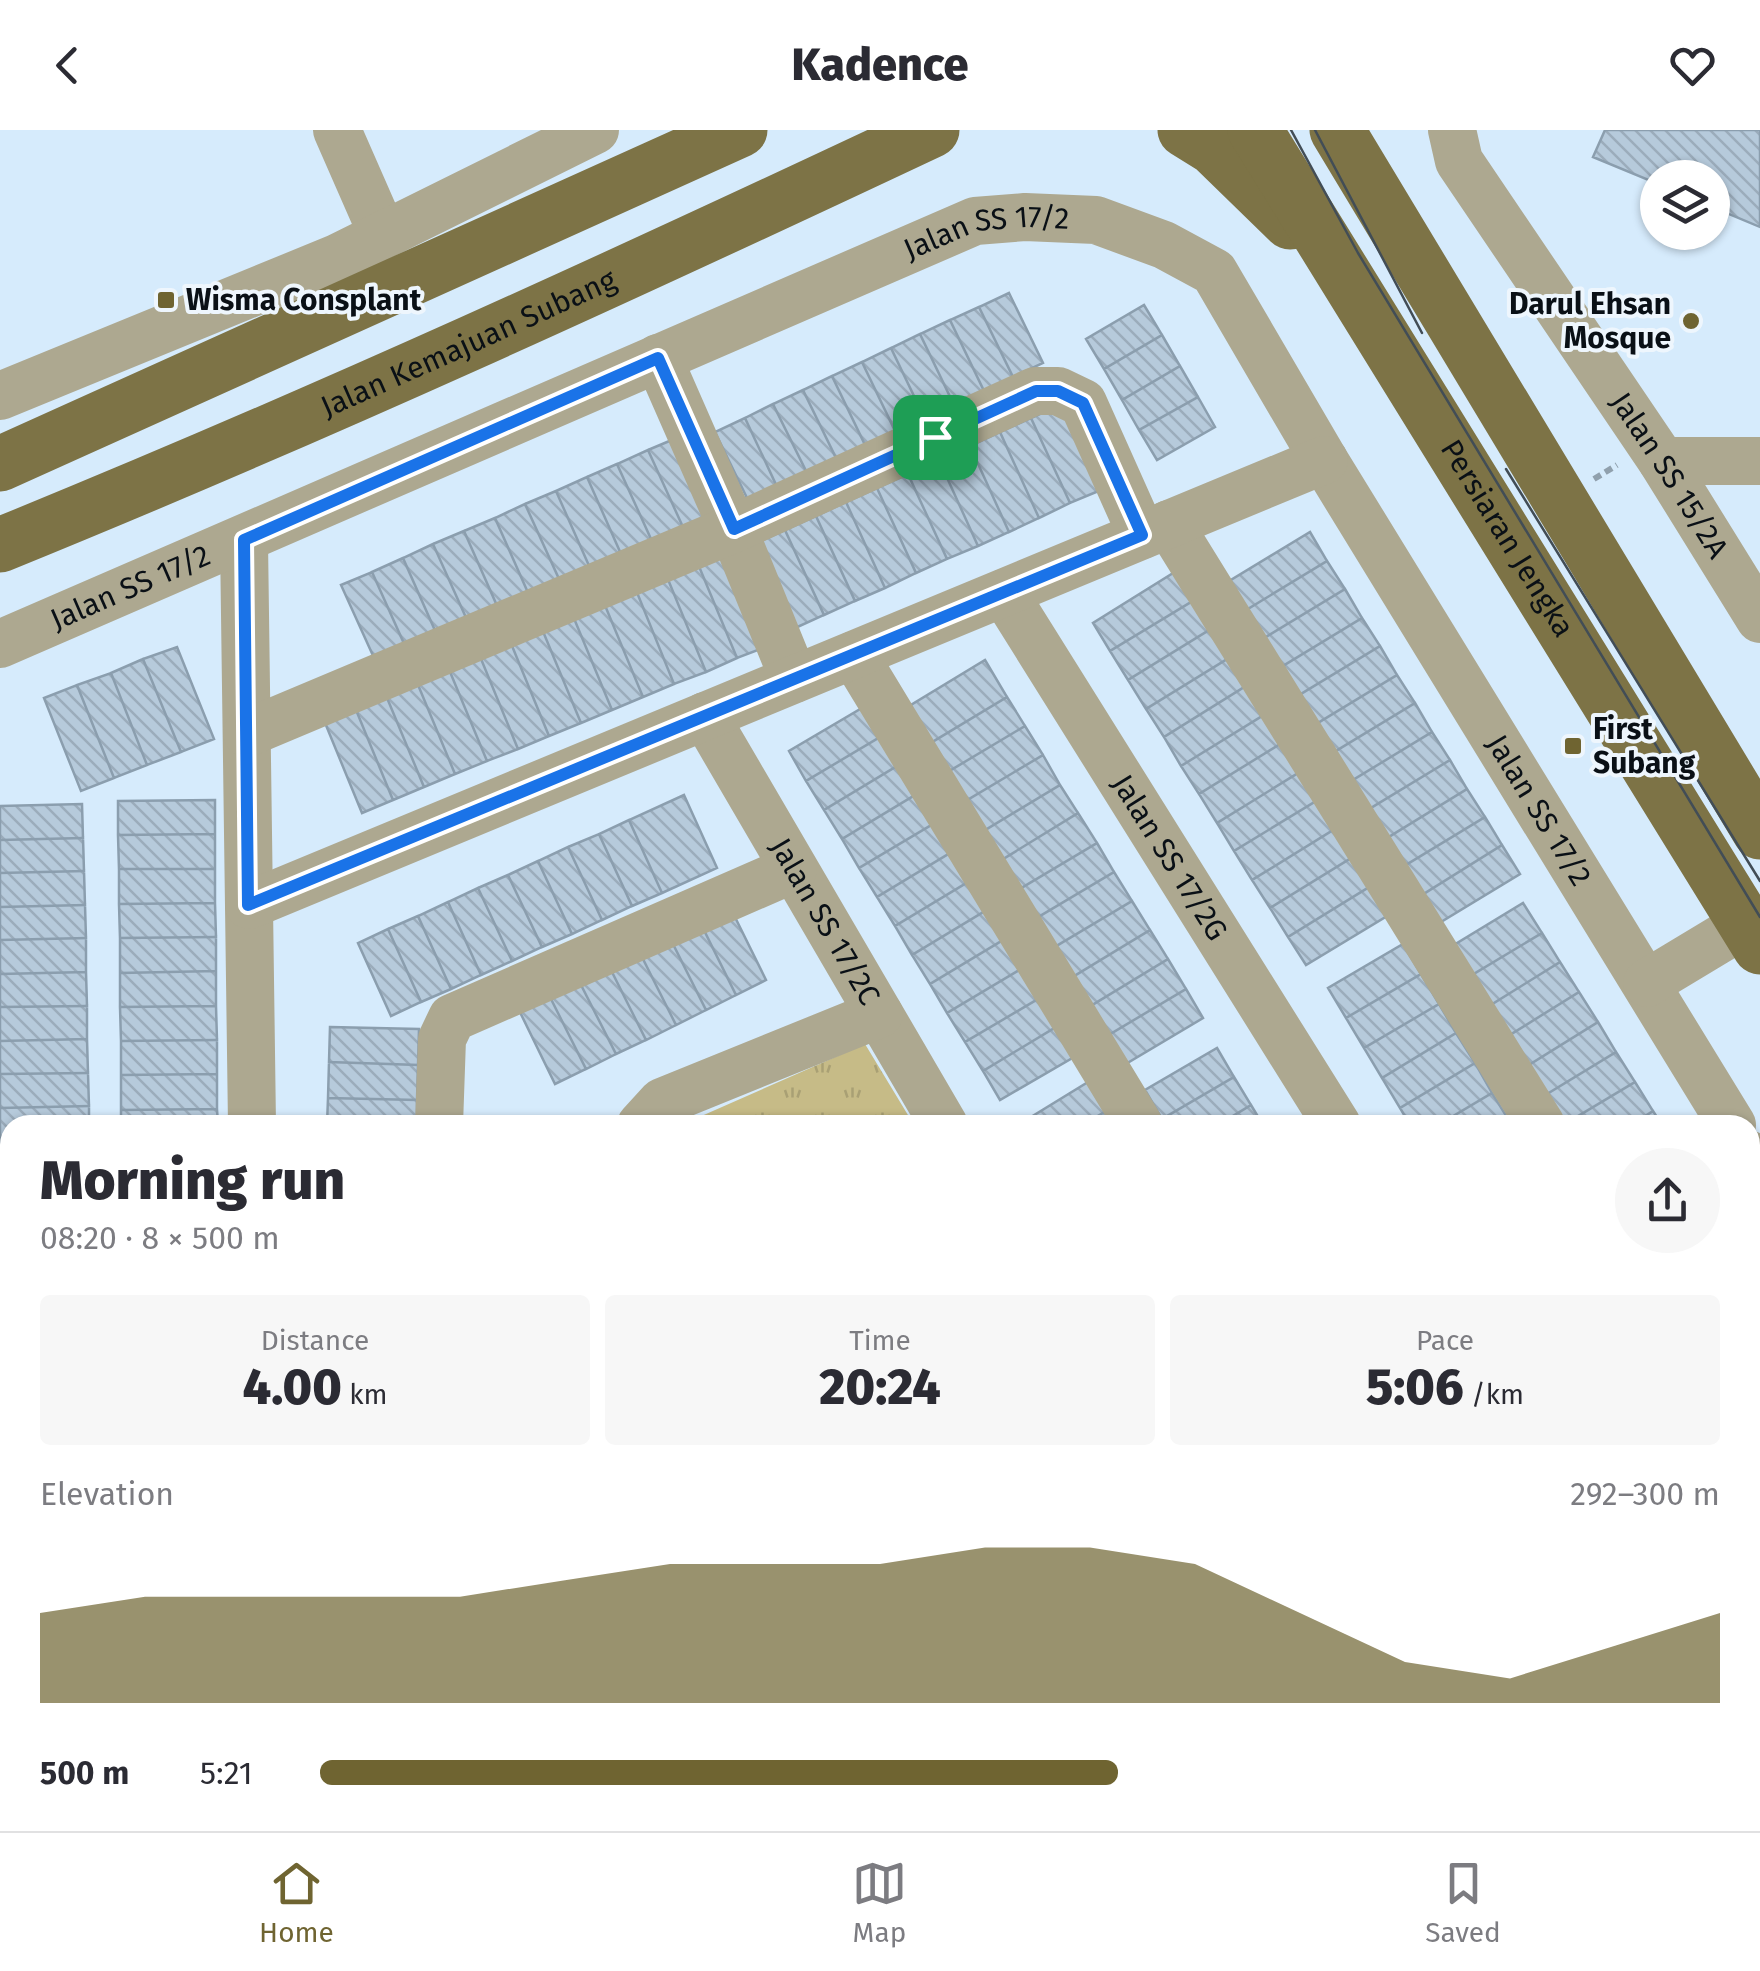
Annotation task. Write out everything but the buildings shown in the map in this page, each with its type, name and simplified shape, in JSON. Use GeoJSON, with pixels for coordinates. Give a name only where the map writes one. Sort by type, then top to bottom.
{"type":"FeatureCollection","features":[{"type":"Feature","properties":{"kind":"main road"},"geometry":{"type":"LineString","coordinates":[[0,464],[740,130]]}},
{"type":"Feature","properties":{"kind":"main road","name":"Jalan Kemajuan Subang"},"geometry":{"type":"LineString","coordinates":[[0,545],[164,478],[634,270],[932,130]]}},
{"type":"Feature","properties":{"kind":"main road"},"geometry":{"type":"LineString","coordinates":[[1185,130],[1214,148],[1353,283]]}},
{"type":"Feature","properties":{"kind":"main road","name":"Persiaran Jengka"},"geometry":{"type":"LineString","coordinates":[[1256,130],[1753,935]]}},
{"type":"Feature","properties":{"kind":"main road","name":"Persiaran Jengka"},"geometry":{"type":"LineString","coordinates":[[1337,130],[1760,832]]}},
{"type":"Feature","properties":{"kind":"main road"},"geometry":{"type":"LineString","coordinates":[[1360,130],[1404,246]]}},
{"type":"Feature","properties":{"kind":"main road"},"geometry":{"type":"LineString","coordinates":[[612,188],[674,202],[682,210],[684,222],[680,230],[634,270]]}},
{"type":"Feature","properties":{"kind":"street"},"geometry":{"type":"LineString","coordinates":[[337,130],[383,235]]}},
{"type":"Feature","properties":{"kind":"street"},"geometry":{"type":"LineString","coordinates":[[0,396],[337,258],[595,130]]}},
{"type":"Feature","properties":{"kind":"street","name":"Jalan SS 15/2A"},"geometry":{"type":"LineString","coordinates":[[1452,130],[1458,160],[1656,453],[1760,619]]}},
{"type":"Feature","properties":{"kind":"street","name":"Jalan SS 17/2"},"geometry":{"type":"LineString","coordinates":[[0,644],[975,222],[1026,217],[1096,220],[1164,244],[1214,272],[1324,460],[1726,1115]]}},
{"type":"Feature","properties":{"kind":"street"},"geometry":{"type":"LineString","coordinates":[[325,317],[339,290],[337,258]]}},
{"type":"Feature","properties":{"kind":"street"},"geometry":{"type":"LineString","coordinates":[[658,358],[734,529],[794,680]]}},
{"type":"Feature","properties":{"kind":"street"},"geometry":{"type":"LineString","coordinates":[[247,733],[734,529],[1036,391],[1058,391],[1083,403],[1156,530],[1535,1115]]}},
{"type":"Feature","properties":{"kind":"street"},"geometry":{"type":"LineString","coordinates":[[1656,453],[1760,461]]}},
{"type":"Feature","properties":{"kind":"street"},"geometry":{"type":"LineString","coordinates":[[248,905],[1324,460]]}},
{"type":"Feature","properties":{"kind":"street"},"geometry":{"type":"LineString","coordinates":[[244,540],[252,1115]]}},
{"type":"Feature","properties":{"kind":"street","name":"Jalan SS 17/2G"},"geometry":{"type":"LineString","coordinates":[[1004,592],[1330,1115]]}},
{"type":"Feature","properties":{"kind":"street"},"geometry":{"type":"LineString","coordinates":[[854,654],[1133,1115]]}},
{"type":"Feature","properties":{"kind":"street","name":"Jalan SS 17/2C"},"geometry":{"type":"LineString","coordinates":[[705,716],[938,1115]]}},
{"type":"Feature","properties":{"kind":"street"},"geometry":{"type":"LineString","coordinates":[[439,1115],[442,1039],[452,1018],[794,868]]}},
{"type":"Feature","properties":{"kind":"street"},"geometry":{"type":"LineString","coordinates":[[1647,982],[1753,935]]}},
{"type":"Feature","properties":{"kind":"street"},"geometry":{"type":"LineString","coordinates":[[650,1115],[662,1102],[878,1014]]}},
{"type":"Feature","properties":{"kind":"path"},"geometry":{"type":"LineString","coordinates":[[1558,500],[1656,453]]}},
{"type":"Feature","properties":{"kind":"green space"},"geometry":{"type":"Polygon","coordinates":[[[865,1044],[908,1115],[704,1115],[865,1044]]]}},
{"type":"Feature","properties":{"kind":"tram line"},"geometry":{"type":"LineString","coordinates":[[1291,130],[1358,253],[1760,917]]}},
{"type":"Feature","properties":{"kind":"tram line"},"geometry":{"type":"LineString","coordinates":[[1315,130],[1422,333]]}},
{"type":"Feature","properties":{"kind":"tram line"},"geometry":{"type":"LineString","coordinates":[[1506,469],[1760,881]]}},
{"type":"Feature","properties":{"kind":"place","name":"Wisma Consplant"},"geometry":{"type":"Point","coordinates":[166,300]}},
{"type":"Feature","properties":{"kind":"place","name":"Darul Ehsan Mosque"},"geometry":{"type":"Point","coordinates":[1691,321]}},
{"type":"Feature","properties":{"kind":"place","name":"First Subang"},"geometry":{"type":"Point","coordinates":[1573,746]}},
{"type":"Feature","properties":{"kind":"route"},"geometry":{"type":"LineString","coordinates":[[658,358],[734,529],[935,437],[1036,391],[1058,391],[1083,403],[1142,535],[248,905],[244,540],[658,358]]}}]}
